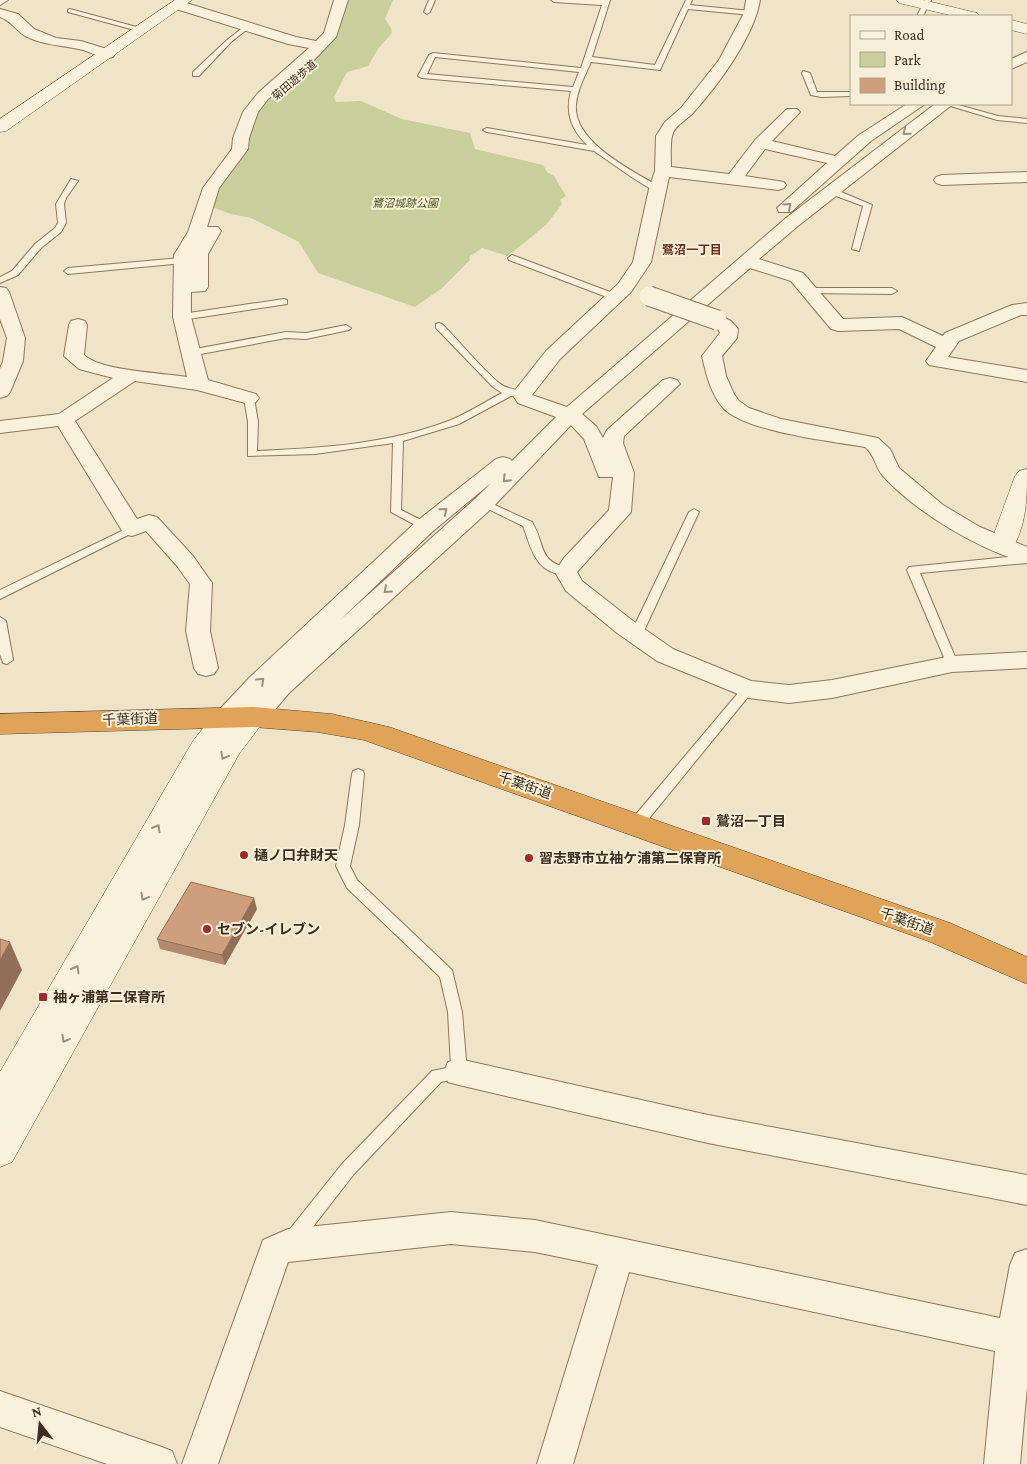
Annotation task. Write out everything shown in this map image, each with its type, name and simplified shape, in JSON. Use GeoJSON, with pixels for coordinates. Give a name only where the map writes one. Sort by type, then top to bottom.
{"type":"FeatureCollection","features":[{"type":"Feature","properties":{"kind":"highway","name":"千葉街道"},"geometry":{"type":"LineString","coordinates":[[0,724],[240,717],[294,718],[358,728],[636,824],[782,878],[939,932],[1027,971]]}},
{"type":"Feature","properties":{"kind":"street"},"geometry":{"type":"LineString","coordinates":[[199,384],[182,317],[183,287],[181,261],[183,255],[197,232],[212,188],[240,149],[241,138],[251,112],[263,96],[331,34],[341,0]]}},
{"type":"Feature","properties":{"kind":"street","name":"菊田遊歩道"},"geometry":{"type":"LineString","coordinates":[[183,287],[199,286],[200,254],[212,232],[225,189],[254,149],[262,111],[271,97],[318,58],[341,35],[352,0]]}},
{"type":"Feature","properties":{"kind":"street"},"geometry":{"type":"LineString","coordinates":[[904,0],[924,7],[967,15]]}},
{"type":"Feature","properties":{"kind":"street"},"geometry":{"type":"LineString","coordinates":[[0,127],[182,2],[247,27],[293,41],[319,46]]}},
{"type":"Feature","properties":{"kind":"street"},"geometry":{"type":"LineString","coordinates":[[624,473],[606,472],[594,437],[581,421],[525,399],[516,393],[620,292],[642,262],[657,189],[663,170],[664,136],[667,130],[686,111],[726,61],[752,6]]}},
{"type":"Feature","properties":{"kind":"street"},"geometry":{"type":"LineString","coordinates":[[0,13],[13,17],[29,32],[53,42],[81,45],[108,54]]}},
{"type":"Feature","properties":{"kind":"street"},"geometry":{"type":"LineString","coordinates":[[1012,26],[1025,36]]}},
{"type":"Feature","properties":{"kind":"street"},"geometry":{"type":"LineString","coordinates":[[1012,64],[1027,56]]}},
{"type":"Feature","properties":{"kind":"street"},"geometry":{"type":"LineString","coordinates":[[240,717],[280,686],[484,503],[564,413],[691,299],[776,216],[865,138],[915,105]]}},
{"type":"Feature","properties":{"kind":"street"},"geometry":{"type":"LineString","coordinates":[[0,1151],[9,1096],[228,748],[240,717],[258,684],[425,526],[831,191],[945,105]]}},
{"type":"Feature","properties":{"kind":"street"},"geometry":{"type":"LineString","coordinates":[[735,178],[761,143],[792,112]]}},
{"type":"Feature","properties":{"kind":"street"},"geometry":{"type":"LineString","coordinates":[[761,143],[838,161]]}},
{"type":"Feature","properties":{"kind":"street"},"geometry":{"type":"LineString","coordinates":[[663,170],[778,185]]}},
{"type":"Feature","properties":{"kind":"street"},"geometry":{"type":"LineString","coordinates":[[942,180],[1027,177]]}},
{"type":"Feature","properties":{"kind":"street"},"geometry":{"type":"LineString","coordinates":[[747,261],[797,277],[838,325],[902,323],[947,345]]}},
{"type":"Feature","properties":{"kind":"street"},"geometry":{"type":"LineString","coordinates":[[0,292],[6,322],[16,338],[5,368],[0,392]]}},
{"type":"Feature","properties":{"kind":"street"},"geometry":{"type":"LineString","coordinates":[[620,292],[649,296],[726,324],[729,332],[728,339],[712,356],[721,389],[733,406],[742,413],[765,422],[871,442],[880,449],[890,471],[935,510],[972,532],[1027,557]]}},
{"type":"Feature","properties":{"kind":"street"},"geometry":{"type":"LineString","coordinates":[[1027,309],[1018,309],[952,337],[936,361],[1027,376]]}},
{"type":"Feature","properties":{"kind":"street"},"geometry":{"type":"LineString","coordinates":[[78,325],[74,356],[78,361],[89,367],[199,384],[249,398]]}},
{"type":"Feature","properties":{"kind":"street"},"geometry":{"type":"LineString","coordinates":[[0,428],[64,419],[131,375]]}},
{"type":"Feature","properties":{"kind":"street"},"geometry":{"type":"LineString","coordinates":[[670,384],[614,434],[614,443],[624,473],[620,512],[572,562],[566,572],[574,586],[636,635],[665,655],[681,663],[748,689],[789,694],[832,689],[952,664],[1027,660]]}},
{"type":"Feature","properties":{"kind":"street"},"geometry":{"type":"LineString","coordinates":[[64,419],[132,529],[149,522],[185,561],[201,583],[198,632],[206,668]]}},
{"type":"Feature","properties":{"kind":"street"},"geometry":{"type":"LineString","coordinates":[[1002,545],[1027,476]]}},
{"type":"Feature","properties":{"kind":"street"},"geometry":{"type":"LineString","coordinates":[[459,1072],[708,1130],[1027,1190]]}},
{"type":"Feature","properties":{"kind":"street"},"geometry":{"type":"LineString","coordinates":[[200,1464],[275,1251],[288,1245],[451,1228],[535,1236],[1021,1339]]}},
{"type":"Feature","properties":{"kind":"street"},"geometry":{"type":"LineString","coordinates":[[555,1464],[618,1254]]}},
{"type":"Feature","properties":{"kind":"street"},"geometry":{"type":"LineString","coordinates":[[1002,1464],[1021,1339],[1027,1265]]}},
{"type":"Feature","properties":{"kind":"street"},"geometry":{"type":"LineString","coordinates":[[0,1409],[159,1464]]}},
{"type":"Feature","properties":{"kind":"lane"},"geometry":{"type":"LineString","coordinates":[[0,3],[5,0]]}},
{"type":"Feature","properties":{"kind":"lane"},"geometry":{"type":"LineString","coordinates":[[427,12],[432,0]]}},
{"type":"Feature","properties":{"kind":"lane"},"geometry":{"type":"LineString","coordinates":[[554,0],[606,2],[588,59],[576,89],[572,113],[574,124],[597,149],[657,189]]}},
{"type":"Feature","properties":{"kind":"lane"},"geometry":{"type":"LineString","coordinates":[[588,59],[657,68],[688,4],[752,6]]}},
{"type":"Feature","properties":{"kind":"lane"},"geometry":{"type":"LineString","coordinates":[[70,11],[142,30]]}},
{"type":"Feature","properties":{"kind":"lane"},"geometry":{"type":"LineString","coordinates":[[196,74],[229,41],[247,27]]}},
{"type":"Feature","properties":{"kind":"lane"},"geometry":{"type":"LineString","coordinates":[[576,89],[422,76],[433,55],[583,70]]}},
{"type":"Feature","properties":{"kind":"lane"},"geometry":{"type":"LineString","coordinates":[[806,73],[814,93],[820,95],[850,94]]}},
{"type":"Feature","properties":{"kind":"lane"},"geometry":{"type":"LineString","coordinates":[[950,105],[997,118],[1027,121]]}},
{"type":"Feature","properties":{"kind":"lane"},"geometry":{"type":"LineString","coordinates":[[486,130],[597,149]]}},
{"type":"Feature","properties":{"kind":"lane"},"geometry":{"type":"LineString","coordinates":[[0,280],[15,273],[38,246],[58,230],[62,223],[60,204],[74,181]]}},
{"type":"Feature","properties":{"kind":"lane"},"geometry":{"type":"LineString","coordinates":[[831,191],[868,205],[856,250]]}},
{"type":"Feature","properties":{"kind":"lane"},"geometry":{"type":"LineString","coordinates":[[512,258],[620,292]]}},
{"type":"Feature","properties":{"kind":"lane"},"geometry":{"type":"LineString","coordinates":[[68,271],[181,261]]}},
{"type":"Feature","properties":{"kind":"lane"},"geometry":{"type":"LineString","coordinates":[[809,291],[892,291]]}},
{"type":"Feature","properties":{"kind":"lane"},"geometry":{"type":"LineString","coordinates":[[182,317],[284,302]]}},
{"type":"Feature","properties":{"kind":"lane"},"geometry":{"type":"LineString","coordinates":[[439,326],[496,385],[516,393]]}},
{"type":"Feature","properties":{"kind":"lane"},"geometry":{"type":"LineString","coordinates":[[190,353],[286,335],[306,336],[346,328]]}},
{"type":"Feature","properties":{"kind":"lane"},"geometry":{"type":"LineString","coordinates":[[249,398],[254,422],[252,454],[315,451],[398,439],[455,422],[516,393]]}},
{"type":"Feature","properties":{"kind":"lane"},"geometry":{"type":"LineString","coordinates":[[398,439],[396,512],[425,526]]}},
{"type":"Feature","properties":{"kind":"lane"},"geometry":{"type":"LineString","coordinates":[[484,503],[528,524],[542,562],[551,568],[566,572]]}},
{"type":"Feature","properties":{"kind":"lane"},"geometry":{"type":"LineString","coordinates":[[636,635],[694,512]]}},
{"type":"Feature","properties":{"kind":"lane"},"geometry":{"type":"LineString","coordinates":[[0,595],[132,529]]}},
{"type":"Feature","properties":{"kind":"lane"},"geometry":{"type":"LineString","coordinates":[[952,664],[913,570],[1027,557]]}},
{"type":"Feature","properties":{"kind":"lane"},"geometry":{"type":"LineString","coordinates":[[0,621],[7,660]]}},
{"type":"Feature","properties":{"kind":"lane"},"geometry":{"type":"LineString","coordinates":[[636,824],[748,689]]}},
{"type":"Feature","properties":{"kind":"lane"},"geometry":{"type":"LineString","coordinates":[[288,1245],[348,1169],[437,1076],[459,1072],[454,1012],[447,974],[352,884],[343,866],[346,841],[352,825],[358,774]]}},
{"type":"Feature","properties":{"kind":"green space","name":"鷺沼城跡公園"},"geometry":{"type":"Polygon","coordinates":[[[345,0],[393,0],[385,19],[392,33],[378,49],[368,66],[347,72],[334,97],[336,102],[361,101],[402,119],[470,133],[475,149],[543,165],[547,172],[554,176],[566,196],[560,200],[562,204],[547,224],[508,256],[482,248],[469,257],[470,260],[442,288],[415,307],[318,273],[299,242],[251,218],[231,214],[212,207],[221,183],[254,113],[301,70],[345,0]]]}},
{"type":"Feature","properties":{"kind":"building"},"geometry":{"type":"Polygon","coordinates":[[[191,882],[254,898],[222,955],[157,939],[191,882]]]}},
{"type":"Feature","properties":{"kind":"building"},"geometry":{"type":"Polygon","coordinates":[[[0,939],[10,942],[0,960],[0,939]]]}},
{"type":"Feature","properties":{"kind":"place","name":"鷲沼一丁目"},"geometry":{"type":"Point","coordinates":[706,821]}},
{"type":"Feature","properties":{"kind":"place","name":"樋ノ口弁財天"},"geometry":{"type":"Point","coordinates":[244,855]}},
{"type":"Feature","properties":{"kind":"place","name":"習志野市立袖ケ浦第二保育所"},"geometry":{"type":"Point","coordinates":[529,858]}},
{"type":"Feature","properties":{"kind":"place","name":"セブン-イレブン"},"geometry":{"type":"Point","coordinates":[207,929]}},
{"type":"Feature","properties":{"kind":"place","name":"袖ヶ浦第二保育所"},"geometry":{"type":"Point","coordinates":[43,997]}},
{"type":"Feature","properties":{"kind":"district","name":"鷺沼一丁目"},"geometry":{"type":"Point","coordinates":[692,250]}}]}
